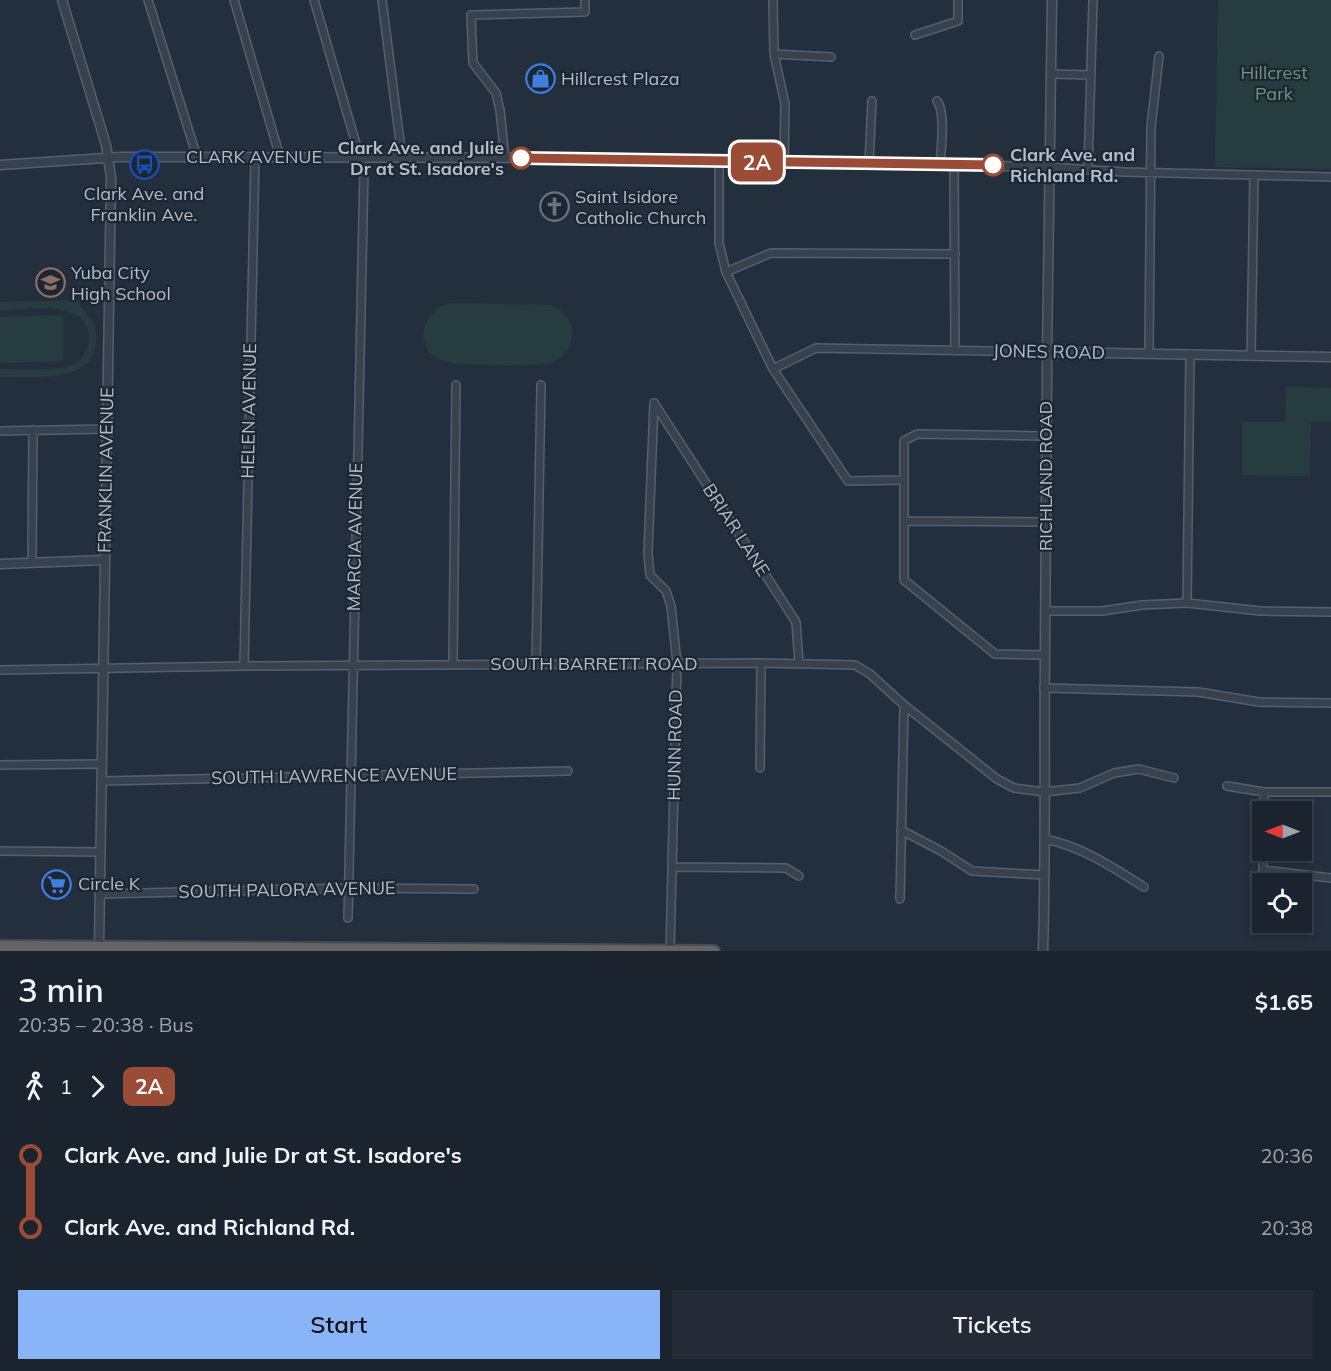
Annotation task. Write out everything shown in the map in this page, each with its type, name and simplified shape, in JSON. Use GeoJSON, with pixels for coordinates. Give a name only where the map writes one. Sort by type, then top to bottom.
{"type":"FeatureCollection","features":[{"type":"Feature","properties":{"kind":"highway"},"geometry":{"type":"LineString","coordinates":[[0,946],[714,951]]}},
{"type":"Feature","properties":{"kind":"street","name":"FRANKLIN AVENUE"},"geometry":{"type":"LineString","coordinates":[[62,0],[109,158],[111,185],[99,946]]}},
{"type":"Feature","properties":{"kind":"street"},"geometry":{"type":"LineString","coordinates":[[148,0],[196,157]]}},
{"type":"Feature","properties":{"kind":"street"},"geometry":{"type":"LineString","coordinates":[[234,0],[280,157]]}},
{"type":"Feature","properties":{"kind":"street","name":"MARCIA AVENUE"},"geometry":{"type":"LineString","coordinates":[[314,0],[364,171],[348,918]]}},
{"type":"Feature","properties":{"kind":"street"},"geometry":{"type":"LineString","coordinates":[[382,0],[402,158]]}},
{"type":"Feature","properties":{"kind":"street"},"geometry":{"type":"LineString","coordinates":[[505,158],[502,121],[496,93],[473,63],[471,15],[585,12],[585,0]]}},
{"type":"Feature","properties":{"kind":"street"},"geometry":{"type":"LineString","coordinates":[[773,0],[774,54],[785,104],[784,163]]}},
{"type":"Feature","properties":{"kind":"street"},"geometry":{"type":"LineString","coordinates":[[915,35],[958,21],[958,0]]}},
{"type":"Feature","properties":{"kind":"street","name":"RICHLAND ROAD"},"geometry":{"type":"LineString","coordinates":[[1043,951],[1046,436],[1052,0]]}},
{"type":"Feature","properties":{"kind":"street"},"geometry":{"type":"LineString","coordinates":[[1088,170],[1093,0]]}},
{"type":"Feature","properties":{"kind":"street"},"geometry":{"type":"LineString","coordinates":[[774,54],[831,57]]}},
{"type":"Feature","properties":{"kind":"street"},"geometry":{"type":"LineString","coordinates":[[1149,354],[1151,116],[1159,56]]}},
{"type":"Feature","properties":{"kind":"street"},"geometry":{"type":"LineString","coordinates":[[1051,74],[1091,75]]}},
{"type":"Feature","properties":{"kind":"street"},"geometry":{"type":"LineString","coordinates":[[869,164],[872,101]]}},
{"type":"Feature","properties":{"kind":"street"},"geometry":{"type":"LineString","coordinates":[[937,101],[941,108],[940,165]]}},
{"type":"Feature","properties":{"kind":"street","name":"HELEN AVENUE"},"geometry":{"type":"LineString","coordinates":[[244,666],[255,157]]}},
{"type":"Feature","properties":{"kind":"street","name":"CLARK AVENUE"},"geometry":{"type":"LineString","coordinates":[[0,165],[109,158],[280,157],[623,158],[719,162],[1049,166]]}},
{"type":"Feature","properties":{"kind":"street"},"geometry":{"type":"LineString","coordinates":[[719,162],[719,243],[726,272],[773,369],[848,481],[904,480]]}},
{"type":"Feature","properties":{"kind":"street"},"geometry":{"type":"LineString","coordinates":[[954,165],[955,351]]}},
{"type":"Feature","properties":{"kind":"street"},"geometry":{"type":"LineString","coordinates":[[1049,166],[1088,170],[1331,177]]}},
{"type":"Feature","properties":{"kind":"street"},"geometry":{"type":"LineString","coordinates":[[1251,356],[1254,175]]}},
{"type":"Feature","properties":{"kind":"street"},"geometry":{"type":"LineString","coordinates":[[726,272],[771,253],[955,254]]}},
{"type":"Feature","properties":{"kind":"street","name":"JONES ROAD"},"geometry":{"type":"LineString","coordinates":[[773,369],[816,348],[1331,357]]}},
{"type":"Feature","properties":{"kind":"street"},"geometry":{"type":"LineString","coordinates":[[1187,603],[1190,354]]}},
{"type":"Feature","properties":{"kind":"street"},"geometry":{"type":"LineString","coordinates":[[453,664],[456,385]]}},
{"type":"Feature","properties":{"kind":"street"},"geometry":{"type":"LineString","coordinates":[[536,664],[542,386]]}},
{"type":"Feature","properties":{"kind":"street","name":"BRIAR LANE"},"geometry":{"type":"LineString","coordinates":[[654,403],[796,622],[798,663]]}},
{"type":"Feature","properties":{"kind":"street","name":"HUNN ROAD"},"geometry":{"type":"LineString","coordinates":[[654,403],[648,553],[650,574],[666,591],[671,606],[676,663],[670,951]]}},
{"type":"Feature","properties":{"kind":"street"},"geometry":{"type":"LineString","coordinates":[[0,431],[107,429]]}},
{"type":"Feature","properties":{"kind":"street"},"geometry":{"type":"LineString","coordinates":[[32,562],[33,430]]}},
{"type":"Feature","properties":{"kind":"street"},"geometry":{"type":"LineString","coordinates":[[1045,655],[995,654],[904,580],[904,441],[917,434],[1046,436]]}},
{"type":"Feature","properties":{"kind":"street"},"geometry":{"type":"LineString","coordinates":[[904,520],[1046,522]]}},
{"type":"Feature","properties":{"kind":"street"},"geometry":{"type":"LineString","coordinates":[[0,564],[104,560]]}},
{"type":"Feature","properties":{"kind":"street"},"geometry":{"type":"LineString","coordinates":[[1045,611],[1102,611],[1142,604],[1187,603],[1261,611],[1331,612]]}},
{"type":"Feature","properties":{"kind":"street"},"geometry":{"type":"LineString","coordinates":[[760,768],[761,663]]}},
{"type":"Feature","properties":{"kind":"street","name":"SOUTH BARRETT ROAD"},"geometry":{"type":"LineString","coordinates":[[0,670],[453,664],[798,663],[855,666],[870,674],[904,705],[997,779],[1014,788],[1044,792],[1080,788],[1114,773],[1139,769],[1174,778]]}},
{"type":"Feature","properties":{"kind":"street"},"geometry":{"type":"LineString","coordinates":[[1044,688],[1198,692],[1259,702],[1331,703]]}},
{"type":"Feature","properties":{"kind":"street"},"geometry":{"type":"LineString","coordinates":[[900,899],[904,705]]}},
{"type":"Feature","properties":{"kind":"street"},"geometry":{"type":"LineString","coordinates":[[0,765],[101,764]]}},
{"type":"Feature","properties":{"kind":"street","name":"SOUTH LAWRENCE AVENUE"},"geometry":{"type":"LineString","coordinates":[[101,781],[568,771]]}},
{"type":"Feature","properties":{"kind":"street"},"geometry":{"type":"LineString","coordinates":[[1227,786],[1264,792],[1331,792]]}},
{"type":"Feature","properties":{"kind":"street"},"geometry":{"type":"LineString","coordinates":[[1264,792],[1264,801]]}},
{"type":"Feature","properties":{"kind":"street"},"geometry":{"type":"LineString","coordinates":[[901,830],[972,872],[1045,875]]}},
{"type":"Feature","properties":{"kind":"street"},"geometry":{"type":"LineString","coordinates":[[1045,839],[1065,843],[1093,855],[1144,887]]}},
{"type":"Feature","properties":{"kind":"street"},"geometry":{"type":"LineString","coordinates":[[0,851],[99,852]]}},
{"type":"Feature","properties":{"kind":"street"},"geometry":{"type":"LineString","coordinates":[[1263,861],[1263,870],[1331,878]]}},
{"type":"Feature","properties":{"kind":"street"},"geometry":{"type":"LineString","coordinates":[[672,867],[786,868],[799,876]]}},
{"type":"Feature","properties":{"kind":"street","name":"SOUTH PALORA AVENUE"},"geometry":{"type":"LineString","coordinates":[[99,894],[348,888],[474,889]]}},
{"type":"Feature","properties":{"kind":"green space","name":"Hillcrest Park"},"geometry":{"type":"Polygon","coordinates":[[[1218,0],[1331,0],[1331,169],[1215,167],[1218,0]]]}},
{"type":"Feature","properties":{"kind":"green space"},"geometry":{"type":"Polygon","coordinates":[[[80,300],[80,307],[88,315],[96,333],[96,344],[91,357],[83,367],[57,376],[0,377],[0,369],[46,369],[70,366],[83,356],[89,341],[87,327],[80,318],[69,312],[40,308],[0,311],[0,302],[80,300]]]}},
{"type":"Feature","properties":{"kind":"green space"},"geometry":{"type":"Polygon","coordinates":[[[451,303],[551,305],[564,314],[570,322],[571,341],[560,358],[546,364],[479,365],[440,360],[431,354],[426,346],[424,329],[433,313],[451,303]]]}},
{"type":"Feature","properties":{"kind":"green space"},"geometry":{"type":"Polygon","coordinates":[[[63,315],[64,361],[0,363],[0,317],[63,315]]]}},
{"type":"Feature","properties":{"kind":"green space"},"geometry":{"type":"Polygon","coordinates":[[[1286,387],[1331,388],[1331,422],[1311,422],[1310,476],[1242,475],[1242,422],[1285,422],[1286,387]]]}},
{"type":"Feature","properties":{"kind":"bus line","name":"2A"},"geometry":{"type":"LineString","coordinates":[[521,158],[993,165]]}},
{"type":"Feature","properties":{"kind":"place","name":"Hillcrest Plaza"},"geometry":{"type":"Point","coordinates":[540,79]}},
{"type":"Feature","properties":{"kind":"place","name":"Clark Ave. and Julie Dr at St. Isadore's"},"geometry":{"type":"Point","coordinates":[521,158]}},
{"type":"Feature","properties":{"kind":"place","name":"Clark Ave. and Franklin Ave."},"geometry":{"type":"Point","coordinates":[144,165]}},
{"type":"Feature","properties":{"kind":"place","name":"Clark Ave. and Richland Rd."},"geometry":{"type":"Point","coordinates":[993,165]}},
{"type":"Feature","properties":{"kind":"place","name":"Saint Isidore Catholic Church"},"geometry":{"type":"Point","coordinates":[554,207]}},
{"type":"Feature","properties":{"kind":"place","name":"Yuba City High School"},"geometry":{"type":"Point","coordinates":[50,283]}},
{"type":"Feature","properties":{"kind":"place","name":"Circle K"},"geometry":{"type":"Point","coordinates":[57,884]}}]}
